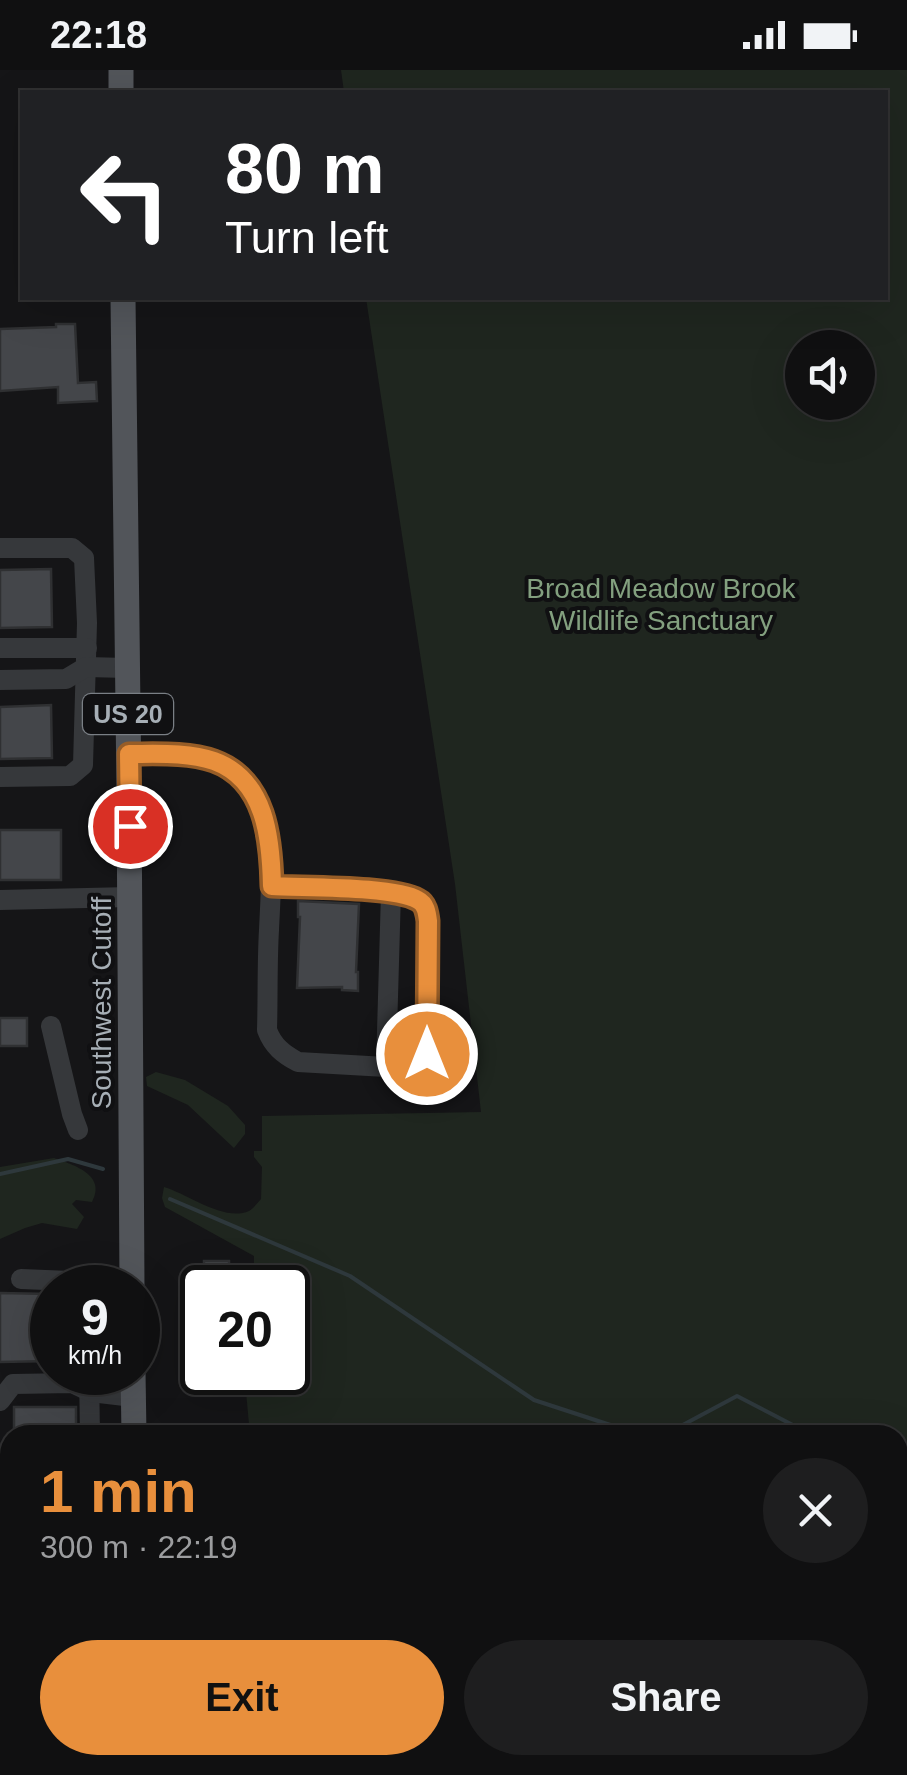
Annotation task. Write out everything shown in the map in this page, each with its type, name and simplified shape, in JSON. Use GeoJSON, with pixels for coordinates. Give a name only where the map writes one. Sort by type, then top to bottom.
{"type":"FeatureCollection","features":[{"type":"Feature","properties":{"kind":"main road","name":"Southwest Cutoff"},"geometry":{"type":"LineString","coordinates":[[123,300],[132,1265]]}},
{"type":"Feature","properties":{"kind":"main road"},"geometry":{"type":"LineString","coordinates":[[133,1395],[134,1425]]}},
{"type":"Feature","properties":{"kind":"lane"},"geometry":{"type":"LineString","coordinates":[[0,548],[72,548],[84,558],[86,657],[83,765],[70,776],[0,777]]}},
{"type":"Feature","properties":{"kind":"lane"},"geometry":{"type":"LineString","coordinates":[[0,648],[86,657],[127,668]]}},
{"type":"Feature","properties":{"kind":"lane"},"geometry":{"type":"LineString","coordinates":[[0,680],[66,679],[86,657]]}},
{"type":"Feature","properties":{"kind":"lane"},"geometry":{"type":"LineString","coordinates":[[129,754],[178,755],[211,760],[231,769],[246,783],[264,816],[272,886],[268,1030],[286,1056],[298,1062],[414,1070],[422,1064],[427,1054],[426,907],[418,900],[391,892],[272,886]]}},
{"type":"Feature","properties":{"kind":"lane"},"geometry":{"type":"LineString","coordinates":[[386,1067],[391,892]]}},
{"type":"Feature","properties":{"kind":"lane"},"geometry":{"type":"LineString","coordinates":[[0,900],[130,896]]}},
{"type":"Feature","properties":{"kind":"lane"},"geometry":{"type":"LineString","coordinates":[[52,1026],[78,1130]]}},
{"type":"Feature","properties":{"kind":"lane"},"geometry":{"type":"LineString","coordinates":[[21,1280],[30,1280]]}},
{"type":"Feature","properties":{"kind":"lane"},"geometry":{"type":"LineString","coordinates":[[0,1401],[13,1384],[30,1384]]}},
{"type":"Feature","properties":{"kind":"lane"},"geometry":{"type":"LineString","coordinates":[[90,1395],[90,1425]]}},
{"type":"Feature","properties":{"kind":"green space","name":"Broad Meadow Brook Wildlife Sanctuary"},"geometry":{"type":"Polygon","coordinates":[[[341,70],[907,70],[907,1425],[249,1425],[246,1395],[310,1395],[310,1265],[254,1265],[254,1256],[165,1207],[164,1187],[229,1213],[249,1211],[261,1199],[262,1167],[254,1151],[262,1151],[262,1116],[481,1112],[455,884],[366,300],[888,300],[888,90],[344,90],[341,70]]]}},
{"type":"Feature","properties":{"kind":"green space"},"geometry":{"type":"Polygon","coordinates":[[[156,1072],[185,1080],[228,1106],[245,1125],[245,1134],[234,1148],[188,1105],[147,1086],[146,1077],[156,1072]]]}},
{"type":"Feature","properties":{"kind":"green space"},"geometry":{"type":"Polygon","coordinates":[[[54,1158],[86,1172],[95,1185],[92,1202],[76,1200],[72,1204],[84,1217],[77,1229],[42,1223],[0,1239],[0,1167],[54,1158]]]}},
{"type":"Feature","properties":{"kind":"building"},"geometry":{"type":"Polygon","coordinates":[[[75,324],[78,383],[96,382],[97,401],[58,403],[58,387],[0,391],[0,329],[75,324]]]}},
{"type":"Feature","properties":{"kind":"building"},"geometry":{"type":"Polygon","coordinates":[[[51,569],[52,627],[0,628],[0,570],[51,569]]]}},
{"type":"Feature","properties":{"kind":"building"},"geometry":{"type":"Polygon","coordinates":[[[51,705],[52,758],[0,759],[0,707],[51,705]]]}},
{"type":"Feature","properties":{"kind":"building"},"geometry":{"type":"Polygon","coordinates":[[[0,830],[61,830],[61,880],[0,880],[0,830]]]}},
{"type":"Feature","properties":{"kind":"building"},"geometry":{"type":"Polygon","coordinates":[[[298,901],[359,904],[358,991],[342,987],[297,988],[298,901]]]}},
{"type":"Feature","properties":{"kind":"building"},"geometry":{"type":"Polygon","coordinates":[[[0,1018],[27,1018],[27,1046],[0,1046],[0,1018]]]}},
{"type":"Feature","properties":{"kind":"building"},"geometry":{"type":"Polygon","coordinates":[[[204,1261],[229,1261],[229,1265],[204,1265],[204,1261]]]}},
{"type":"Feature","properties":{"kind":"building"},"geometry":{"type":"Polygon","coordinates":[[[0,1293],[30,1294],[30,1361],[0,1362],[0,1293]]]}},
{"type":"Feature","properties":{"kind":"building"},"geometry":{"type":"Polygon","coordinates":[[[14,1407],[76,1407],[76,1425],[14,1425],[14,1407]]]}},
{"type":"Feature","properties":{"kind":"waterway"},"geometry":{"type":"LineString","coordinates":[[0,1174],[68,1159],[103,1169]]}},
{"type":"Feature","properties":{"kind":"waterway"},"geometry":{"type":"LineString","coordinates":[[170,1199],[350,1276],[534,1400],[610,1425]]}},
{"type":"Feature","properties":{"kind":"waterway"},"geometry":{"type":"LineString","coordinates":[[683,1425],[737,1396],[793,1425]]}},
{"type":"Feature","properties":{"kind":"route"},"geometry":{"type":"LineString","coordinates":[[130,826],[129,754],[211,760],[231,769],[256,799],[271,851],[272,886],[391,892],[418,900],[426,907],[428,921],[427,1054]]}}]}
